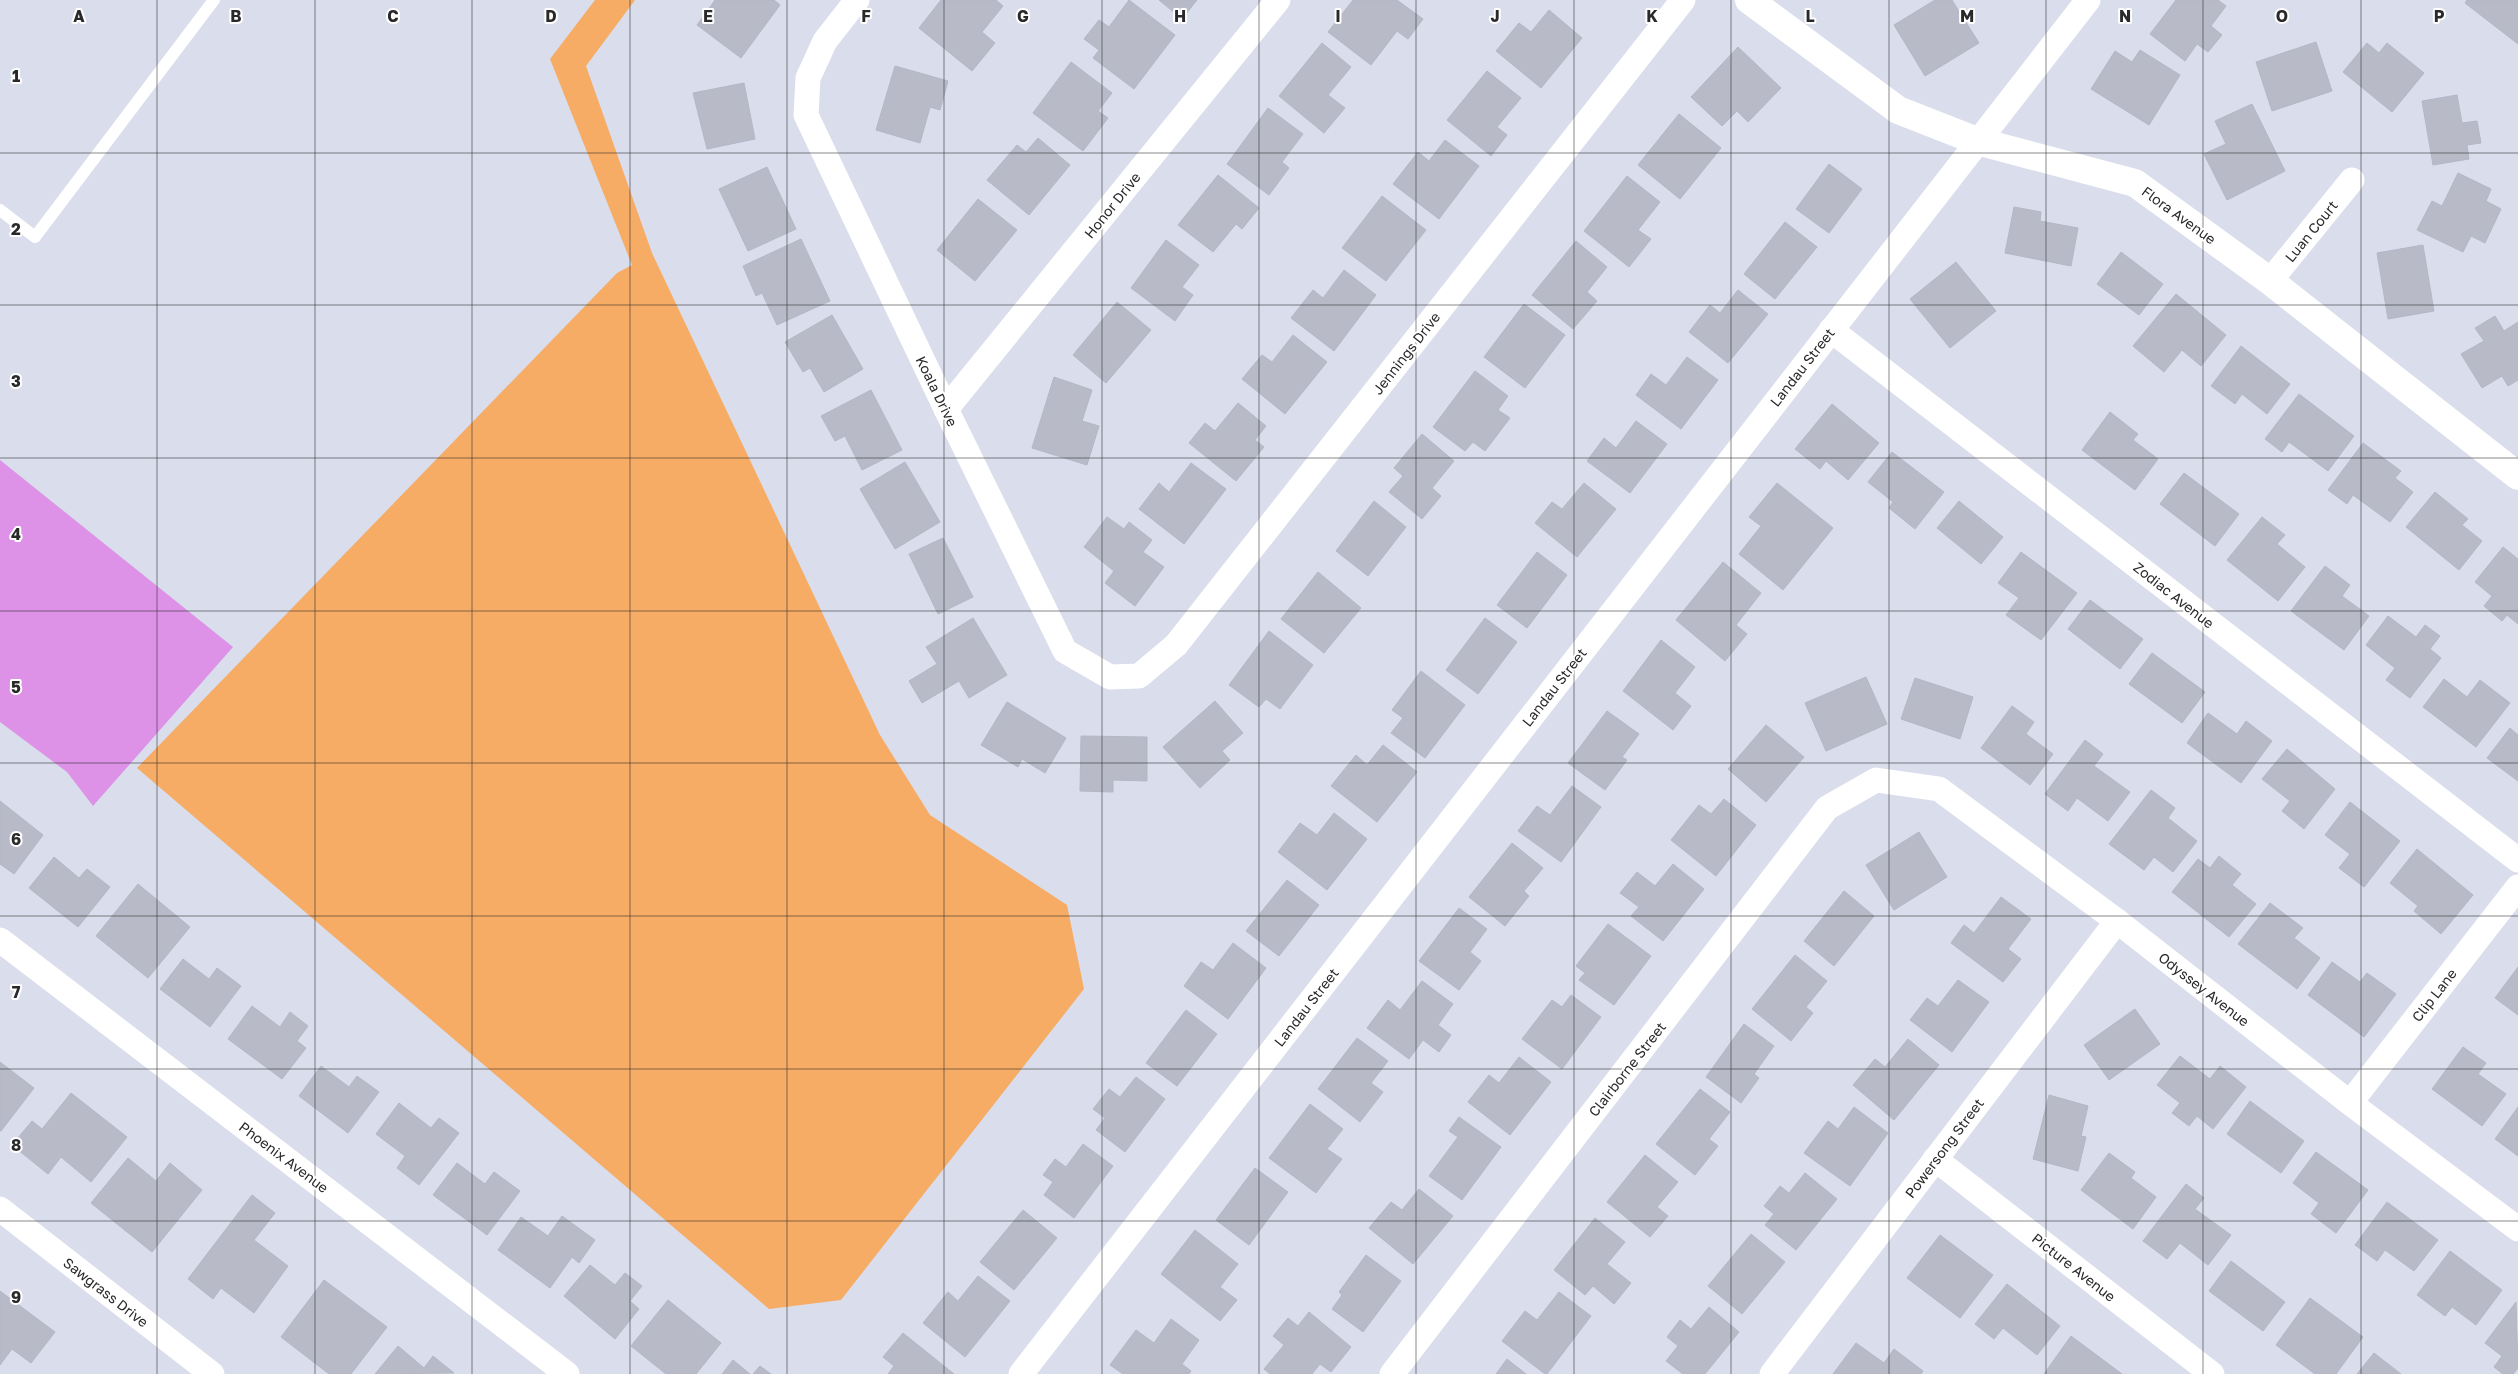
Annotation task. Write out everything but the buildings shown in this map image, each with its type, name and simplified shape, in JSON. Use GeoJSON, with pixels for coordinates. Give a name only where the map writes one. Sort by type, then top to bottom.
{"type":"FeatureCollection","features":[{"type":"Feature","properties":{"kind":"street","name":"Koala Drive"},"geometry":{"type":"LineString","coordinates":[[857,0],[825,41],[808,78],[806,115],[946,409],[1065,651],[1110,677]]}},
{"type":"Feature","properties":{"kind":"street","name":"Honor Drive"},"geometry":{"type":"LineString","coordinates":[[946,409],[1278,0]]}},
{"type":"Feature","properties":{"kind":"street","name":"Jennings Drive"},"geometry":{"type":"LineString","coordinates":[[1110,677],[1139,676],[1176,645],[1684,0]]}},
{"type":"Feature","properties":{"kind":"street","name":"Flora Avenue"},"geometry":{"type":"LineString","coordinates":[[1749,0],[1898,110],[1978,141],[2135,184],[2270,281],[2518,476]]}},
{"type":"Feature","properties":{"kind":"street","name":"Landau Street"},"geometry":{"type":"LineString","coordinates":[[1021,1374],[2088,0]]}},
{"type":"Feature","properties":{"kind":"street","name":"Luan Court"},"geometry":{"type":"LineString","coordinates":[[2270,281],[2352,180]]}},
{"type":"Feature","properties":{"kind":"street","name":"Zodiac Avenue"},"geometry":{"type":"LineString","coordinates":[[1831,330],[2518,860]]}},
{"type":"Feature","properties":{"kind":"street","name":"Odyssey Avenue"},"geometry":{"type":"LineString","coordinates":[[1876,780],[1939,789],[2117,921],[2350,1103],[2518,1229]]}},
{"type":"Feature","properties":{"kind":"street","name":"Clairborne Street"},"geometry":{"type":"LineString","coordinates":[[1392,1374],[1827,808],[1876,780]]}},
{"type":"Feature","properties":{"kind":"street","name":"Clip Lane"},"geometry":{"type":"LineString","coordinates":[[2350,1103],[2518,887]]}},
{"type":"Feature","properties":{"kind":"street","name":"Powersong Street"},"geometry":{"type":"LineString","coordinates":[[1772,1374],[2117,921]]}},
{"type":"Feature","properties":{"kind":"street","name":"Phoenix Avenue"},"geometry":{"type":"LineString","coordinates":[[0,940],[567,1374]]}},
{"type":"Feature","properties":{"kind":"street","name":"Picture Avenue"},"geometry":{"type":"LineString","coordinates":[[1936,1159],[2212,1374]]}},
{"type":"Feature","properties":{"kind":"street","name":"Sawgrass Drive"},"geometry":{"type":"LineString","coordinates":[[0,1209],[212,1374]]}},
{"type":"Feature","properties":{"kind":"lane"},"geometry":{"type":"LineString","coordinates":[[0,210],[35,237],[214,0]]}},
{"type":"Feature","properties":{"kind":"shaded area"},"geometry":{"type":"Polygon","coordinates":[[[595,0],[635,0],[586,66],[652,253],[880,735],[930,815],[1067,905],[1084,989],[841,1300],[769,1309],[137,768],[617,273],[632,265],[550,59],[595,0]]]}},
{"type":"Feature","properties":{"kind":"shaded area"},"geometry":{"type":"Polygon","coordinates":[[[0,460],[233,647],[93,806],[67,772],[0,722],[0,460]]]}}]}
